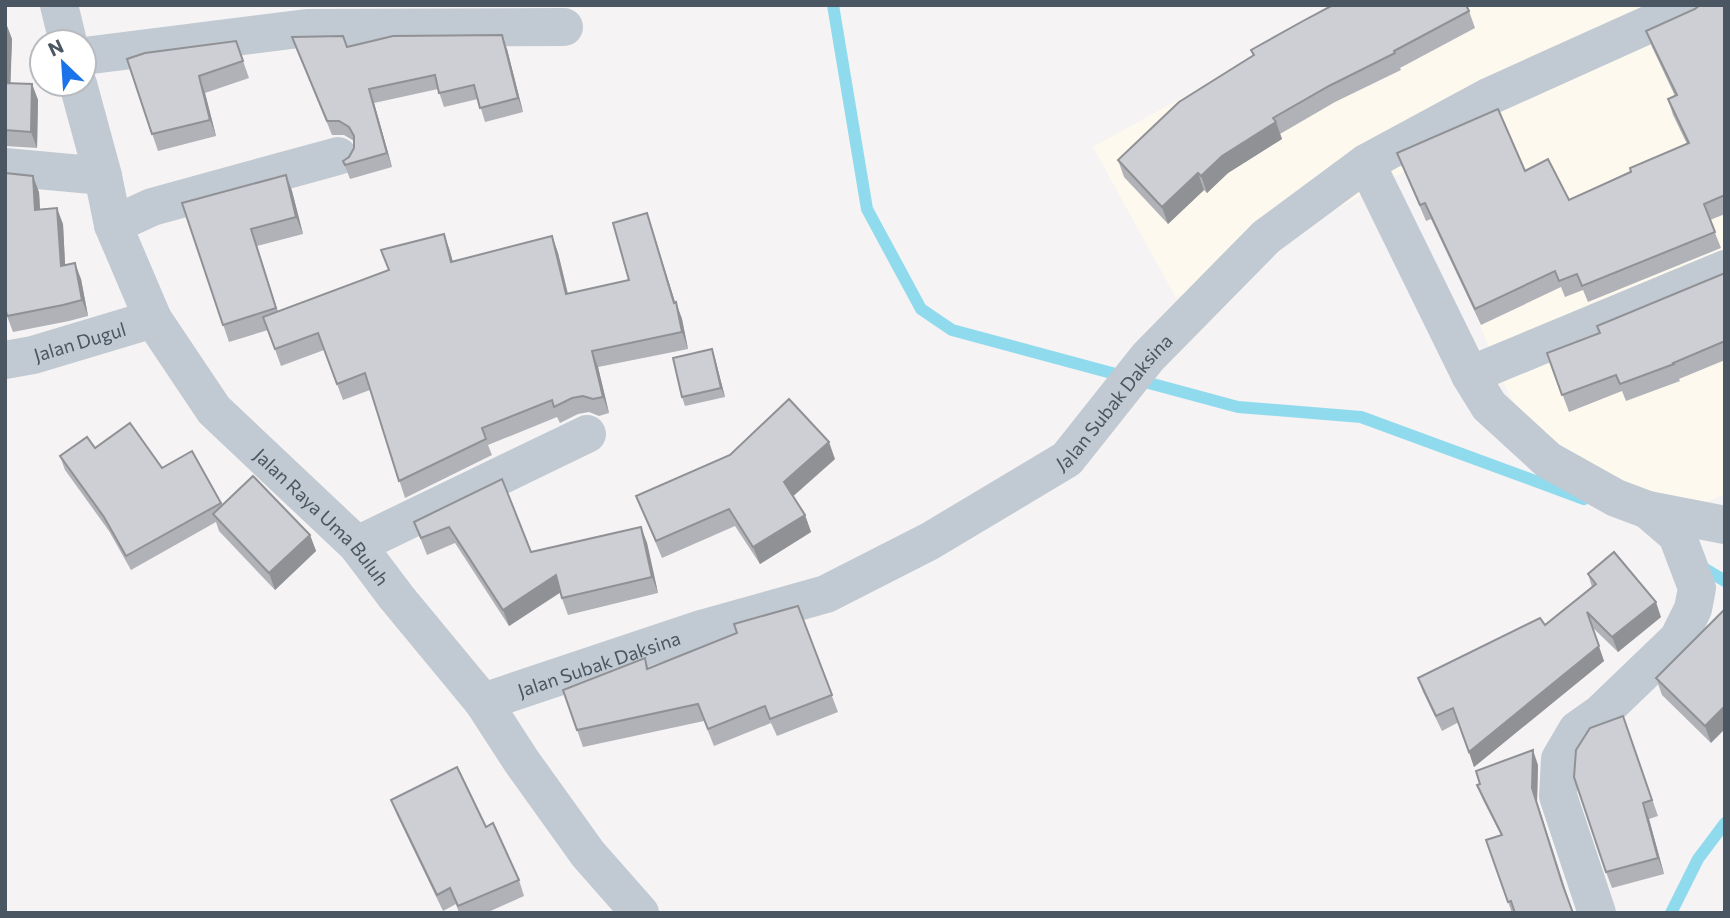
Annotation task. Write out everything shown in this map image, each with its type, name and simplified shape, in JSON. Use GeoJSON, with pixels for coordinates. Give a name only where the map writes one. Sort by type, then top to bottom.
{"type":"FeatureCollection","features":[{"type":"Feature","properties":{"kind":"street"},"geometry":{"type":"LineString","coordinates":[[59,5],[65,28]]}},
{"type":"Feature","properties":{"kind":"street","name":"Jalan Subak Daksina"},"geometry":{"type":"LineString","coordinates":[[483,702],[701,629],[826,594],[930,541],[1067,459],[1148,357],[1266,237],[1366,163],[1490,96],[1692,5]]}},
{"type":"Feature","properties":{"kind":"street"},"geometry":{"type":"LineString","coordinates":[[98,55],[307,28],[564,27]]}},
{"type":"Feature","properties":{"kind":"street","name":"Jalan Raya Uma Buluh"},"geometry":{"type":"LineString","coordinates":[[82,98],[113,225],[153,319],[215,410],[357,545],[483,702],[588,854],[640,913]]}},
{"type":"Feature","properties":{"kind":"street"},"geometry":{"type":"LineString","coordinates":[[113,225],[152,206],[338,156]]}},
{"type":"Feature","properties":{"kind":"street"},"geometry":{"type":"LineString","coordinates":[[1366,163],[1470,375],[1489,406],[1548,460],[1616,498],[1648,510],[1725,525]]}},
{"type":"Feature","properties":{"kind":"street"},"geometry":{"type":"LineString","coordinates":[[5,167],[103,176]]}},
{"type":"Feature","properties":{"kind":"street"},"geometry":{"type":"LineString","coordinates":[[1470,375],[1725,269]]}},
{"type":"Feature","properties":{"kind":"street","name":"Jalan Dugul"},"geometry":{"type":"LineString","coordinates":[[5,360],[33,355],[153,319]]}},
{"type":"Feature","properties":{"kind":"street"},"geometry":{"type":"LineString","coordinates":[[357,545],[587,434]]}},
{"type":"Feature","properties":{"kind":"street"},"geometry":{"type":"LineString","coordinates":[[1597,913],[1558,796],[1560,759],[1577,730],[1601,713],[1678,639],[1693,609],[1697,587],[1677,535],[1648,510]]}},
{"type":"Feature","properties":{"kind":"shaded area"},"geometry":{"type":"Polygon","coordinates":[[[1350,5],[1725,5],[1725,494],[1682,512],[1556,483],[1501,378],[1416,165],[1176,298],[1093,147],[1350,5]]]}},
{"type":"Feature","properties":{"kind":"building"},"geometry":{"type":"Polygon","coordinates":[[[1333,5],[1466,5],[1469,11],[1273,118],[1276,122],[1222,156],[1201,176],[1198,173],[1162,207],[1118,160],[1179,102],[1254,55],[1251,50],[1333,5]]]}},
{"type":"Feature","properties":{"kind":"building"},"geometry":{"type":"Polygon","coordinates":[[[1700,5],[1725,5],[1725,195],[1704,204],[1715,232],[1582,286],[1577,274],[1559,281],[1555,271],[1475,309],[1425,203],[1420,205],[1397,153],[1498,109],[1525,171],[1548,159],[1569,200],[1631,172],[1630,168],[1689,143],[1668,99],[1677,95],[1646,31],[1700,5]]]}},
{"type":"Feature","properties":{"kind":"building"},"geometry":{"type":"Polygon","coordinates":[[[502,35],[518,98],[480,108],[474,85],[439,93],[435,75],[369,89],[387,153],[345,165],[343,161],[354,148],[354,136],[349,127],[339,121],[327,121],[292,37],[343,36],[347,47],[393,36],[502,35]]]}},
{"type":"Feature","properties":{"kind":"building"},"geometry":{"type":"Polygon","coordinates":[[[236,41],[243,61],[199,76],[210,120],[152,134],[127,59],[145,53],[236,41]]]}},
{"type":"Feature","properties":{"kind":"building"},"geometry":{"type":"Polygon","coordinates":[[[5,83],[28,84],[28,98],[32,98],[31,132],[5,130],[5,83]]]}},
{"type":"Feature","properties":{"kind":"building"},"geometry":{"type":"Polygon","coordinates":[[[5,173],[33,176],[35,210],[57,208],[61,266],[75,263],[82,300],[7,316],[5,173]]]}},
{"type":"Feature","properties":{"kind":"building"},"geometry":{"type":"Polygon","coordinates":[[[286,175],[296,217],[251,229],[276,308],[223,325],[182,203],[286,175]]]}},
{"type":"Feature","properties":{"kind":"building"},"geometry":{"type":"Polygon","coordinates":[[[647,213],[674,303],[676,302],[682,332],[592,351],[603,397],[572,398],[554,407],[552,400],[482,428],[486,439],[399,481],[365,373],[337,384],[318,333],[275,349],[263,317],[389,270],[381,250],[444,234],[451,262],[552,236],[566,294],[629,280],[613,223],[647,213]]]}},
{"type":"Feature","properties":{"kind":"building"},"geometry":{"type":"Polygon","coordinates":[[[1725,273],[1725,341],[1620,384],[1616,375],[1562,395],[1547,353],[1600,333],[1597,326],[1725,273]]]}},
{"type":"Feature","properties":{"kind":"building"},"geometry":{"type":"Polygon","coordinates":[[[712,349],[721,388],[682,397],[673,358],[712,349]]]}},
{"type":"Feature","properties":{"kind":"building"},"geometry":{"type":"Polygon","coordinates":[[[789,399],[829,442],[784,482],[805,515],[753,547],[729,509],[656,541],[636,496],[730,455],[789,399]]]}},
{"type":"Feature","properties":{"kind":"building"},"geometry":{"type":"Polygon","coordinates":[[[130,423],[162,468],[192,451],[221,503],[126,556],[104,517],[60,456],[87,437],[95,448],[130,423]]]}},
{"type":"Feature","properties":{"kind":"building"},"geometry":{"type":"Polygon","coordinates":[[[253,476],[310,535],[269,573],[213,514],[253,476]]]}},
{"type":"Feature","properties":{"kind":"building"},"geometry":{"type":"Polygon","coordinates":[[[502,479],[531,552],[641,527],[652,577],[562,598],[556,575],[503,610],[449,527],[421,538],[414,522],[502,479]]]}},
{"type":"Feature","properties":{"kind":"building"},"geometry":{"type":"Polygon","coordinates":[[[1614,552],[1656,602],[1612,637],[1587,612],[1599,646],[1469,752],[1453,708],[1436,716],[1418,678],[1540,618],[1545,625],[1596,584],[1588,574],[1614,552]]]}},
{"type":"Feature","properties":{"kind":"building"},"geometry":{"type":"Polygon","coordinates":[[[798,606],[832,695],[770,719],[765,706],[708,729],[698,704],[577,730],[563,690],[645,658],[647,669],[737,633],[734,624],[798,606]]]}},
{"type":"Feature","properties":{"kind":"building"},"geometry":{"type":"Polygon","coordinates":[[[1725,609],[1725,706],[1705,726],[1656,678],[1725,609]]]}},
{"type":"Feature","properties":{"kind":"building"},"geometry":{"type":"Polygon","coordinates":[[[1623,716],[1652,800],[1643,803],[1658,858],[1606,872],[1574,777],[1576,750],[1590,728],[1623,716]]]}},
{"type":"Feature","properties":{"kind":"building"},"geometry":{"type":"Polygon","coordinates":[[[1533,750],[1532,788],[1573,913],[1515,913],[1511,901],[1508,902],[1486,840],[1502,835],[1477,785],[1480,784],[1476,771],[1533,750]]]}},
{"type":"Feature","properties":{"kind":"building"},"geometry":{"type":"Polygon","coordinates":[[[457,767],[486,827],[493,823],[519,880],[458,906],[450,888],[437,895],[391,800],[457,767]]]}},
{"type":"Feature","properties":{"kind":"waterway"},"geometry":{"type":"LineString","coordinates":[[833,5],[867,209],[921,309],[952,330],[1238,407],[1361,417],[1584,499]]}},
{"type":"Feature","properties":{"kind":"waterway"},"geometry":{"type":"LineString","coordinates":[[1700,566],[1725,581]]}},
{"type":"Feature","properties":{"kind":"waterway"},"geometry":{"type":"LineString","coordinates":[[1671,913],[1698,859],[1725,823]]}}]}
